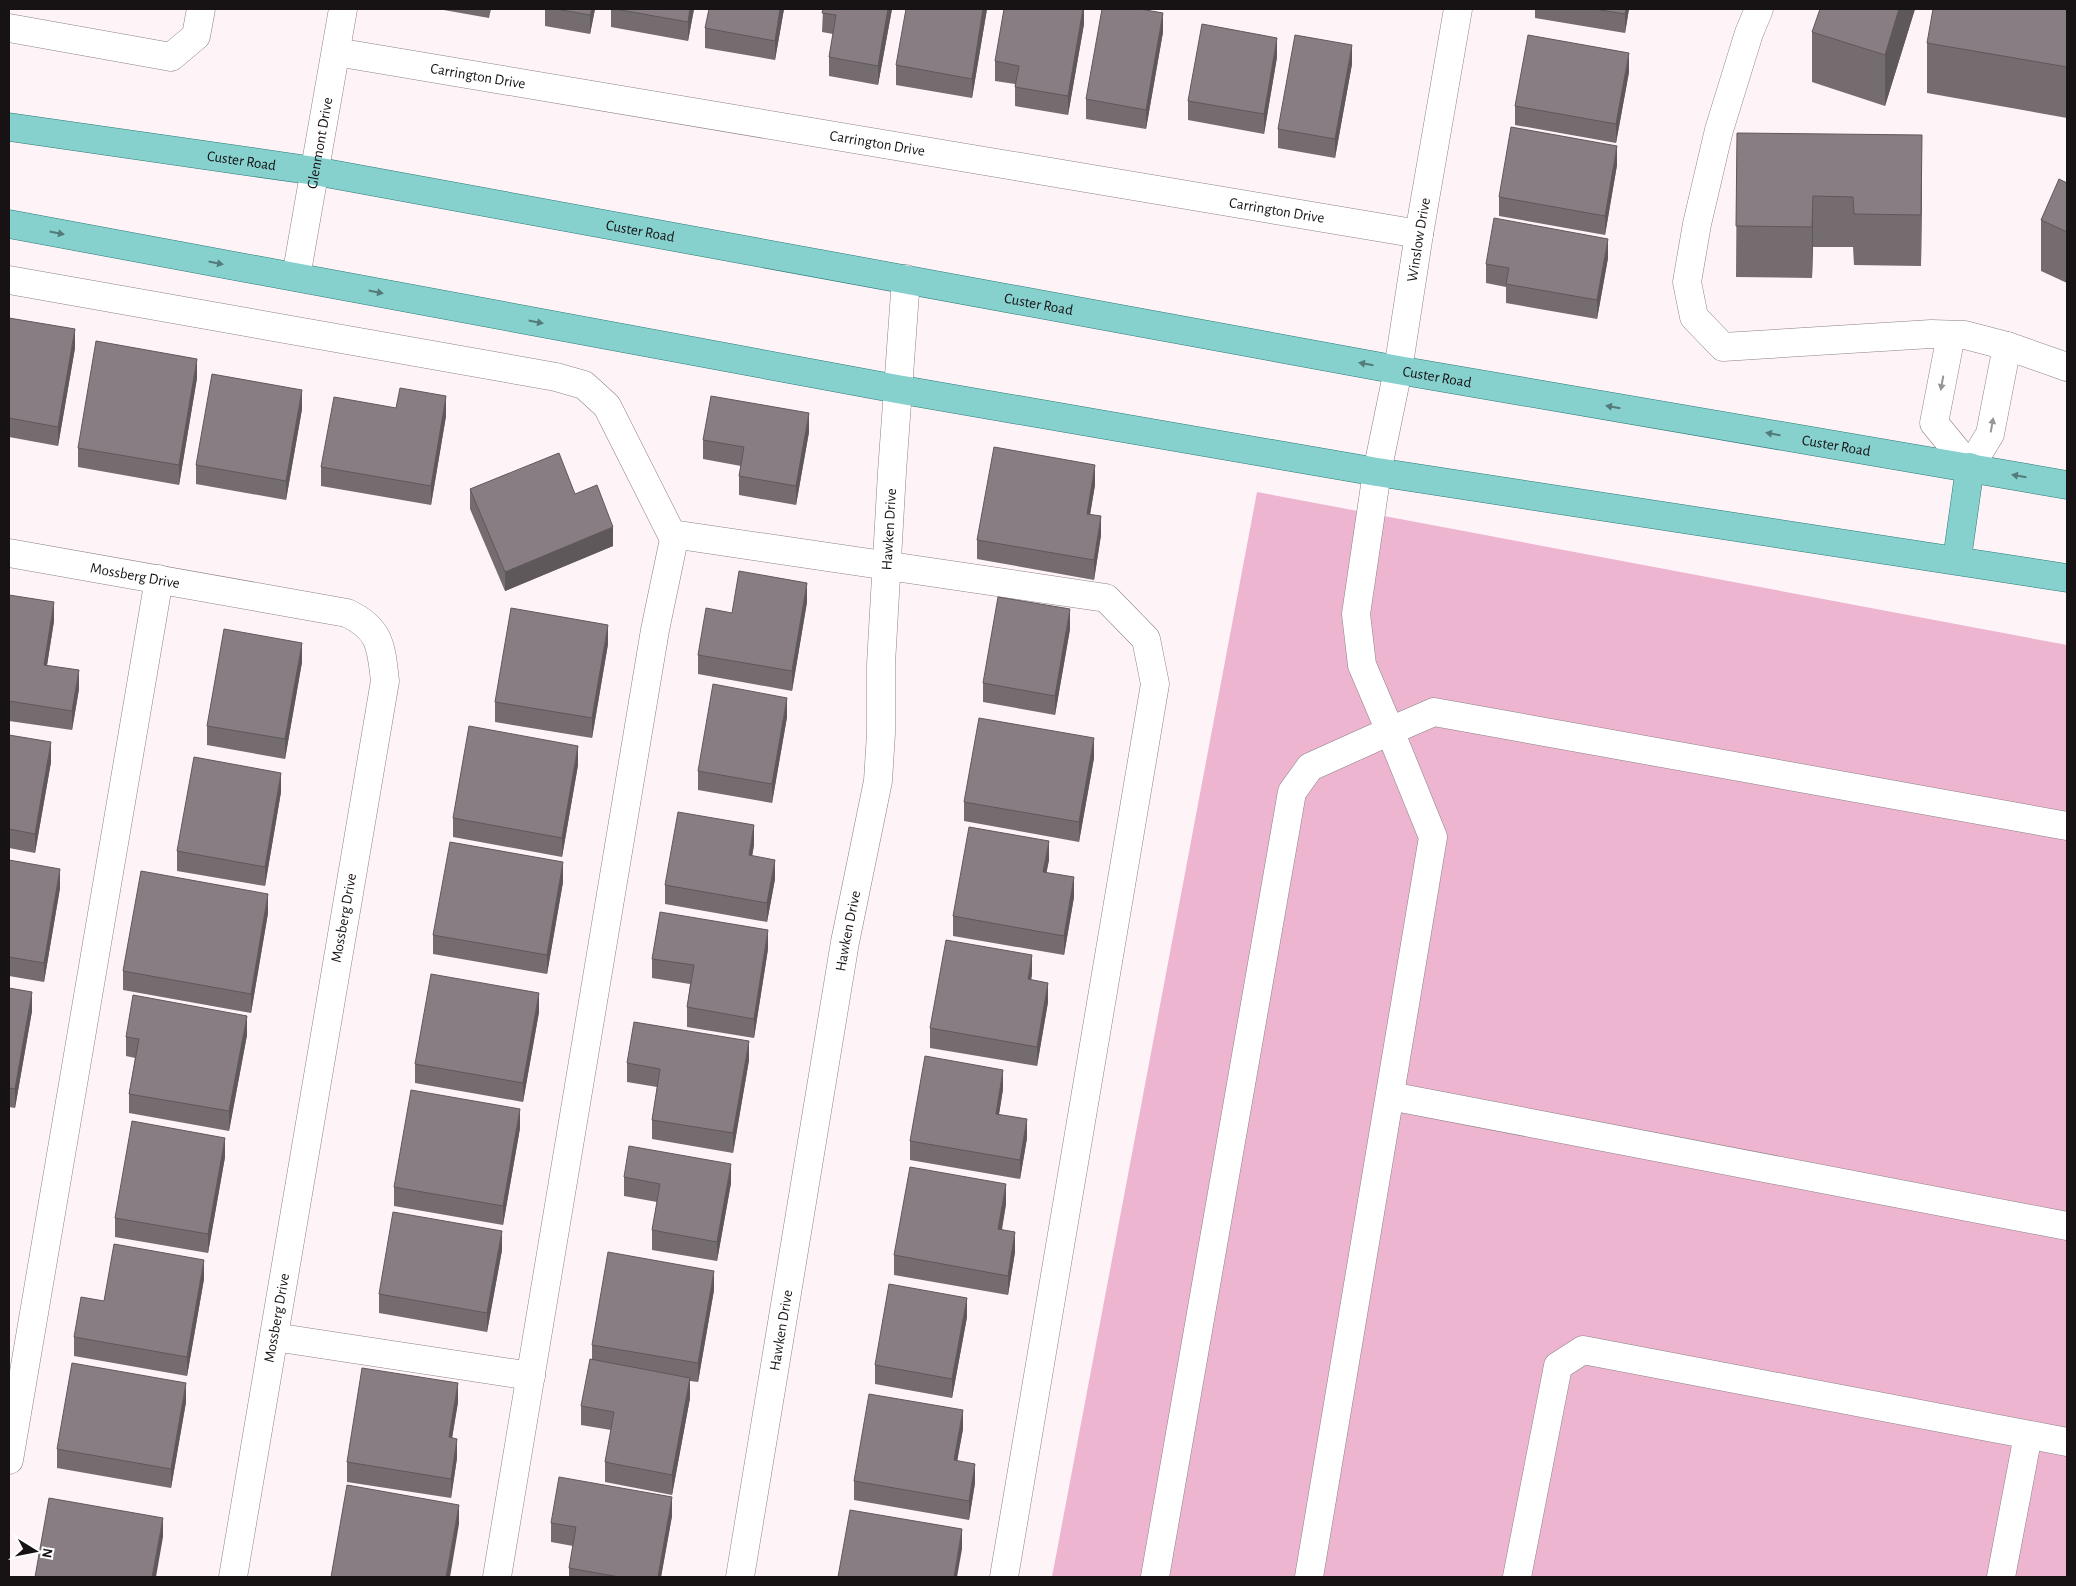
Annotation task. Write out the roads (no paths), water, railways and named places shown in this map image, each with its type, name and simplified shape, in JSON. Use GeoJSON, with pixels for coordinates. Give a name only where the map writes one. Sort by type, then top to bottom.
{"type":"FeatureCollection","features":[{"type":"Feature","properties":{"kind":"main road","name":"Custer Road"},"geometry":{"type":"LineString","coordinates":[[9,127],[315,171],[1398,370],[2067,485]]}},
{"type":"Feature","properties":{"kind":"main road"},"geometry":{"type":"LineString","coordinates":[[9,224],[897,389],[1377,472],[1957,559],[2067,578]]}},
{"type":"Feature","properties":{"kind":"main road"},"geometry":{"type":"LineString","coordinates":[[1957,559],[1970,467]]}},
{"type":"Feature","properties":{"kind":"street"},"geometry":{"type":"LineString","coordinates":[[9,28],[171,56],[196,36],[201,9]]}},
{"type":"Feature","properties":{"kind":"street","name":"Glenmont Drive"},"geometry":{"type":"LineString","coordinates":[[296,277],[343,9]]}},
{"type":"Feature","properties":{"kind":"street","name":"Winslow Drive"},"geometry":{"type":"LineString","coordinates":[[1309,1577],[1433,837],[1362,665],[1356,614],[1377,472],[1398,370],[1418,234],[1458,9]]}},
{"type":"Feature","properties":{"kind":"street"},"geometry":{"type":"LineString","coordinates":[[1760,9],[1749,34],[1719,130],[1697,224],[1687,282],[1694,317],[1723,347],[1902,336],[1950,335],[1965,336],[2007,346],[2067,367]]}},
{"type":"Feature","properties":{"kind":"street","name":"Carrington Drive"},"geometry":{"type":"LineString","coordinates":[[336,52],[1418,234]]}},
{"type":"Feature","properties":{"kind":"street","name":"Hawken Drive"},"geometry":{"type":"LineString","coordinates":[[740,1577],[846,942],[878,781],[887,566],[897,389],[906,279]]}},
{"type":"Feature","properties":{"kind":"street"},"geometry":{"type":"LineString","coordinates":[[9,280],[556,377],[584,385],[608,406],[674,539],[655,630],[497,1577]]}},
{"type":"Feature","properties":{"kind":"street"},"geometry":{"type":"LineString","coordinates":[[1950,335],[1934,423],[1970,467],[1990,434],[2007,346]]}},
{"type":"Feature","properties":{"kind":"street"},"geometry":{"type":"LineString","coordinates":[[672,534],[1106,598],[1146,639],[1155,684],[1004,1577]]}},
{"type":"Feature","properties":{"kind":"street","name":"Mossberg Drive"},"geometry":{"type":"LineString","coordinates":[[9,553],[347,613],[362,620],[375,633],[382,661],[384,681],[233,1577]]}},
{"type":"Feature","properties":{"kind":"street"},"geometry":{"type":"LineString","coordinates":[[9,1460],[159,579]]}},
{"type":"Feature","properties":{"kind":"street"},"geometry":{"type":"LineString","coordinates":[[1155,1577],[1292,792],[1310,767],[1434,712],[2067,826]]}},
{"type":"Feature","properties":{"kind":"street"},"geometry":{"type":"LineString","coordinates":[[1390,1096],[2067,1226]]}},
{"type":"Feature","properties":{"kind":"street"},"geometry":{"type":"LineString","coordinates":[[274,1337],[531,1376]]}},
{"type":"Feature","properties":{"kind":"street"},"geometry":{"type":"LineString","coordinates":[[1517,1577],[1558,1366],[1583,1350],[2067,1442]]}},
{"type":"Feature","properties":{"kind":"street"},"geometry":{"type":"LineString","coordinates":[[2001,1577],[2028,1435]]}}]}
